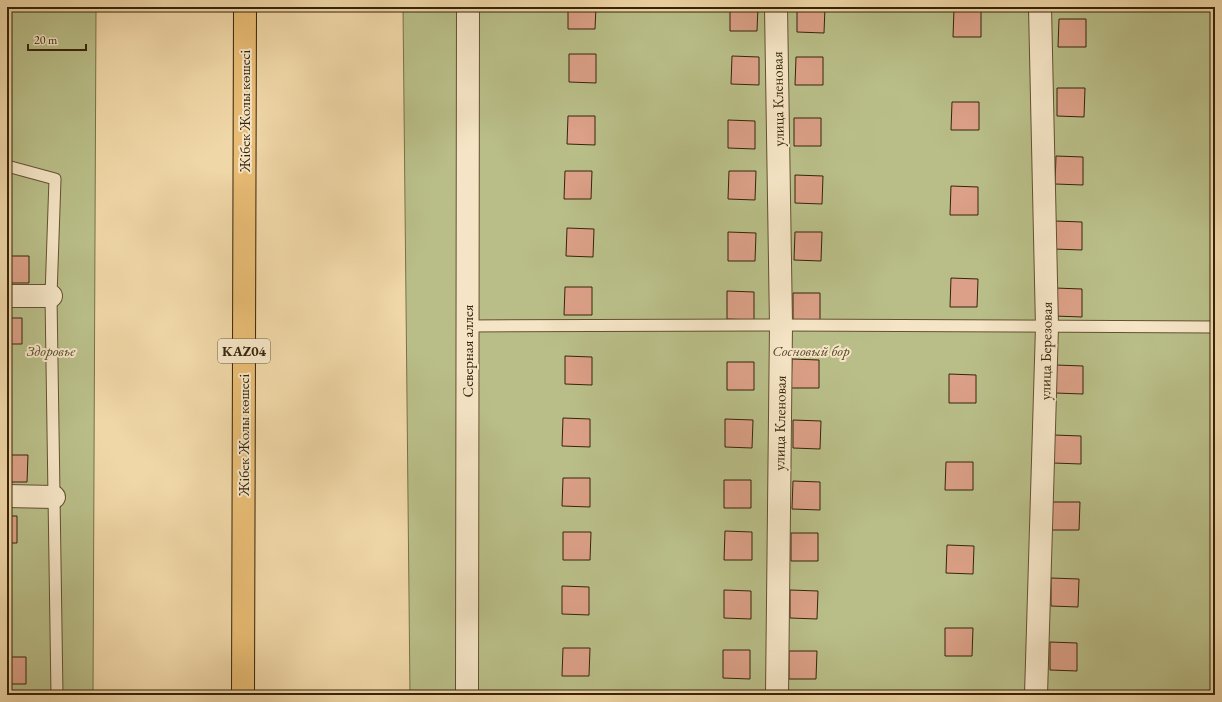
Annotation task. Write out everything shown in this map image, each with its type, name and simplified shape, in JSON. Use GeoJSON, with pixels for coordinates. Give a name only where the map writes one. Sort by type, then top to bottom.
{"type":"FeatureCollection","features":[{"type":"Feature","properties":{"kind":"highway","name":"Жібек Жолы көшесі"},"geometry":{"type":"LineString","coordinates":[[243,695],[245,7]]}},
{"type":"Feature","properties":{"kind":"street","name":"Северная аллея"},"geometry":{"type":"LineString","coordinates":[[467,695],[468,7]]}},
{"type":"Feature","properties":{"kind":"street","name":"улица Кленовая"},"geometry":{"type":"LineString","coordinates":[[776,7],[781,325],[777,695]]}},
{"type":"Feature","properties":{"kind":"street","name":"улица Березовая"},"geometry":{"type":"LineString","coordinates":[[1036,695],[1048,327],[1040,7]]}},
{"type":"Feature","properties":{"kind":"street"},"geometry":{"type":"LineString","coordinates":[[7,296],[51,296]]}},
{"type":"Feature","properties":{"kind":"street"},"geometry":{"type":"LineString","coordinates":[[7,496],[54,497]]}},
{"type":"Feature","properties":{"kind":"lane"},"geometry":{"type":"LineString","coordinates":[[7,166],[55,179],[51,296],[57,695]]}},
{"type":"Feature","properties":{"kind":"lane"},"geometry":{"type":"LineString","coordinates":[[468,326],[781,325],[1215,327]]}},
{"type":"Feature","properties":{"kind":"green space","name":"Здоровье"},"geometry":{"type":"Polygon","coordinates":[[[7,7],[96,7],[93,695],[7,695],[7,7]]]}},
{"type":"Feature","properties":{"kind":"green space","name":"Сосновый бор"},"geometry":{"type":"Polygon","coordinates":[[[403,7],[1215,7],[1215,695],[410,695],[403,7]]]}},
{"type":"Feature","properties":{"kind":"building"},"geometry":{"type":"Polygon","coordinates":[[[568,7],[596,7],[595,29],[568,29],[568,7]]]}},
{"type":"Feature","properties":{"kind":"building"},"geometry":{"type":"Polygon","coordinates":[[[730,7],[758,7],[757,31],[730,31],[730,7]]]}},
{"type":"Feature","properties":{"kind":"building"},"geometry":{"type":"Polygon","coordinates":[[[797,7],[825,7],[824,33],[797,32],[797,7]]]}},
{"type":"Feature","properties":{"kind":"building"},"geometry":{"type":"Polygon","coordinates":[[[954,9],[981,9],[981,37],[953,37],[954,9]]]}},
{"type":"Feature","properties":{"kind":"building"},"geometry":{"type":"Polygon","coordinates":[[[1059,19],[1086,19],[1086,47],[1058,47],[1059,19]]]}},
{"type":"Feature","properties":{"kind":"building"},"geometry":{"type":"Polygon","coordinates":[[[569,54],[596,54],[596,83],[569,82],[569,54]]]}},
{"type":"Feature","properties":{"kind":"building"},"geometry":{"type":"Polygon","coordinates":[[[732,56],[759,57],[759,85],[731,84],[732,56]]]}},
{"type":"Feature","properties":{"kind":"building"},"geometry":{"type":"Polygon","coordinates":[[[796,57],[823,57],[823,85],[795,85],[796,57]]]}},
{"type":"Feature","properties":{"kind":"building"},"geometry":{"type":"Polygon","coordinates":[[[1057,88],[1085,88],[1084,117],[1057,116],[1057,88]]]}},
{"type":"Feature","properties":{"kind":"building"},"geometry":{"type":"Polygon","coordinates":[[[952,102],[979,102],[979,130],[951,130],[952,102]]]}},
{"type":"Feature","properties":{"kind":"building"},"geometry":{"type":"Polygon","coordinates":[[[568,116],[595,116],[595,145],[567,144],[568,116]]]}},
{"type":"Feature","properties":{"kind":"building"},"geometry":{"type":"Polygon","coordinates":[[[794,118],[821,118],[821,146],[794,146],[794,118]]]}},
{"type":"Feature","properties":{"kind":"building"},"geometry":{"type":"Polygon","coordinates":[[[728,120],[755,121],[755,149],[728,148],[728,120]]]}},
{"type":"Feature","properties":{"kind":"building"},"geometry":{"type":"Polygon","coordinates":[[[1056,156],[1083,157],[1083,185],[1055,184],[1056,156]]]}},
{"type":"Feature","properties":{"kind":"building"},"geometry":{"type":"Polygon","coordinates":[[[565,171],[592,171],[591,199],[564,199],[565,171]]]}},
{"type":"Feature","properties":{"kind":"building"},"geometry":{"type":"Polygon","coordinates":[[[729,171],[756,171],[755,200],[728,199],[729,171]]]}},
{"type":"Feature","properties":{"kind":"building"},"geometry":{"type":"Polygon","coordinates":[[[795,175],[823,176],[822,204],[795,203],[795,175]]]}},
{"type":"Feature","properties":{"kind":"building"},"geometry":{"type":"Polygon","coordinates":[[[951,186],[978,187],[978,215],[950,215],[951,186]]]}},
{"type":"Feature","properties":{"kind":"building"},"geometry":{"type":"Polygon","coordinates":[[[1055,221],[1082,222],[1082,250],[1054,249],[1055,221]]]}},
{"type":"Feature","properties":{"kind":"building"},"geometry":{"type":"Polygon","coordinates":[[[567,228],[594,229],[593,257],[566,256],[567,228]]]}},
{"type":"Feature","properties":{"kind":"building"},"geometry":{"type":"Polygon","coordinates":[[[728,232],[756,233],[755,261],[728,261],[728,232]]]}},
{"type":"Feature","properties":{"kind":"building"},"geometry":{"type":"Polygon","coordinates":[[[795,232],[822,232],[821,261],[794,260],[795,232]]]}},
{"type":"Feature","properties":{"kind":"building"},"geometry":{"type":"Polygon","coordinates":[[[7,256],[29,256],[29,283],[7,283],[7,256]]]}},
{"type":"Feature","properties":{"kind":"building"},"geometry":{"type":"Polygon","coordinates":[[[951,278],[978,279],[977,307],[950,307],[951,278]]]}},
{"type":"Feature","properties":{"kind":"building"},"geometry":{"type":"Polygon","coordinates":[[[565,287],[592,287],[592,315],[564,315],[565,287]]]}},
{"type":"Feature","properties":{"kind":"building"},"geometry":{"type":"Polygon","coordinates":[[[1055,288],[1082,289],[1082,317],[1054,316],[1055,288]]]}},
{"type":"Feature","properties":{"kind":"building"},"geometry":{"type":"Polygon","coordinates":[[[727,291],[754,292],[754,320],[727,319],[727,291]]]}},
{"type":"Feature","properties":{"kind":"building"},"geometry":{"type":"Polygon","coordinates":[[[793,293],[820,293],[820,321],[793,321],[793,293]]]}},
{"type":"Feature","properties":{"kind":"building"},"geometry":{"type":"Polygon","coordinates":[[[7,318],[22,318],[22,344],[7,344],[7,318]]]}},
{"type":"Feature","properties":{"kind":"building"},"geometry":{"type":"Polygon","coordinates":[[[565,356],[592,357],[592,385],[565,384],[565,356]]]}},
{"type":"Feature","properties":{"kind":"building"},"geometry":{"type":"Polygon","coordinates":[[[792,359],[819,360],[819,388],[791,388],[792,359]]]}},
{"type":"Feature","properties":{"kind":"building"},"geometry":{"type":"Polygon","coordinates":[[[727,362],[754,362],[754,390],[727,390],[727,362]]]}},
{"type":"Feature","properties":{"kind":"building"},"geometry":{"type":"Polygon","coordinates":[[[1056,365],[1083,366],[1083,394],[1055,393],[1056,365]]]}},
{"type":"Feature","properties":{"kind":"building"},"geometry":{"type":"Polygon","coordinates":[[[949,374],[976,375],[976,403],[949,403],[949,374]]]}},
{"type":"Feature","properties":{"kind":"building"},"geometry":{"type":"Polygon","coordinates":[[[563,418],[590,419],[590,447],[562,446],[563,418]]]}},
{"type":"Feature","properties":{"kind":"building"},"geometry":{"type":"Polygon","coordinates":[[[725,419],[753,420],[752,448],[725,447],[725,419]]]}},
{"type":"Feature","properties":{"kind":"building"},"geometry":{"type":"Polygon","coordinates":[[[793,420],[821,421],[820,449],[793,448],[793,420]]]}},
{"type":"Feature","properties":{"kind":"building"},"geometry":{"type":"Polygon","coordinates":[[[1054,435],[1081,436],[1081,464],[1053,463],[1054,435]]]}},
{"type":"Feature","properties":{"kind":"building"},"geometry":{"type":"Polygon","coordinates":[[[7,455],[28,455],[27,482],[7,482],[7,455]]]}},
{"type":"Feature","properties":{"kind":"building"},"geometry":{"type":"Polygon","coordinates":[[[946,462],[973,462],[973,490],[945,490],[946,462]]]}},
{"type":"Feature","properties":{"kind":"building"},"geometry":{"type":"Polygon","coordinates":[[[563,478],[590,478],[590,507],[562,506],[563,478]]]}},
{"type":"Feature","properties":{"kind":"building"},"geometry":{"type":"Polygon","coordinates":[[[724,480],[751,480],[751,508],[724,508],[724,480]]]}},
{"type":"Feature","properties":{"kind":"building"},"geometry":{"type":"Polygon","coordinates":[[[793,481],[820,482],[820,510],[792,509],[793,481]]]}},
{"type":"Feature","properties":{"kind":"building"},"geometry":{"type":"Polygon","coordinates":[[[1052,502],[1080,502],[1079,530],[1052,530],[1052,502]]]}},
{"type":"Feature","properties":{"kind":"building"},"geometry":{"type":"Polygon","coordinates":[[[7,516],[17,516],[17,543],[7,543],[7,516]]]}},
{"type":"Feature","properties":{"kind":"building"},"geometry":{"type":"Polygon","coordinates":[[[725,531],[752,532],[752,560],[724,560],[725,531]]]}},
{"type":"Feature","properties":{"kind":"building"},"geometry":{"type":"Polygon","coordinates":[[[563,532],[591,532],[590,560],[563,560],[563,532]]]}},
{"type":"Feature","properties":{"kind":"building"},"geometry":{"type":"Polygon","coordinates":[[[791,533],[818,533],[818,561],[791,561],[791,533]]]}},
{"type":"Feature","properties":{"kind":"building"},"geometry":{"type":"Polygon","coordinates":[[[947,545],[974,546],[973,574],[946,573],[947,545]]]}},
{"type":"Feature","properties":{"kind":"building"},"geometry":{"type":"Polygon","coordinates":[[[1051,578],[1079,579],[1078,607],[1051,606],[1051,578]]]}},
{"type":"Feature","properties":{"kind":"building"},"geometry":{"type":"Polygon","coordinates":[[[562,586],[589,587],[589,615],[562,614],[562,586]]]}},
{"type":"Feature","properties":{"kind":"building"},"geometry":{"type":"Polygon","coordinates":[[[724,590],[751,591],[751,619],[724,618],[724,590]]]}},
{"type":"Feature","properties":{"kind":"building"},"geometry":{"type":"Polygon","coordinates":[[[790,590],[818,591],[817,619],[790,618],[790,590]]]}},
{"type":"Feature","properties":{"kind":"building"},"geometry":{"type":"Polygon","coordinates":[[[945,628],[973,628],[972,656],[945,656],[945,628]]]}},
{"type":"Feature","properties":{"kind":"building"},"geometry":{"type":"Polygon","coordinates":[[[1050,642],[1077,643],[1077,671],[1050,670],[1050,642]]]}},
{"type":"Feature","properties":{"kind":"building"},"geometry":{"type":"Polygon","coordinates":[[[563,648],[590,648],[589,676],[562,676],[563,648]]]}},
{"type":"Feature","properties":{"kind":"building"},"geometry":{"type":"Polygon","coordinates":[[[723,650],[750,650],[750,679],[723,678],[723,650]]]}},
{"type":"Feature","properties":{"kind":"building"},"geometry":{"type":"Polygon","coordinates":[[[789,651],[817,651],[816,679],[789,679],[789,651]]]}},
{"type":"Feature","properties":{"kind":"building"},"geometry":{"type":"Polygon","coordinates":[[[7,657],[26,657],[26,684],[7,684],[7,657]]]}}]}
